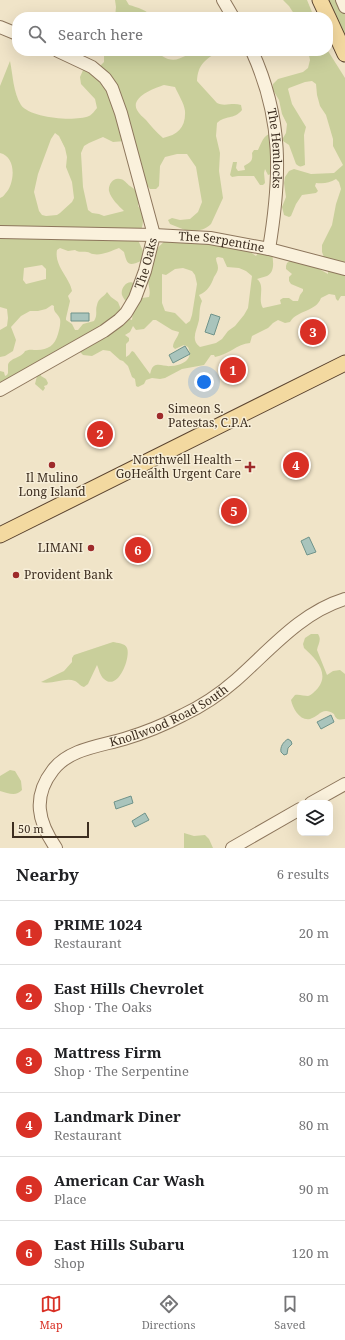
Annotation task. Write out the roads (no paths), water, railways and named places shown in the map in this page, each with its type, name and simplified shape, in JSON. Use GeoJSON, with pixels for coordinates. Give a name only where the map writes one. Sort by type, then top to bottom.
{"type":"FeatureCollection","features":[{"type":"Feature","properties":{"kind":"main road"},"geometry":{"type":"LineString","coordinates":[[320,0],[326,12]]}},
{"type":"Feature","properties":{"kind":"main road"},"geometry":{"type":"LineString","coordinates":[[333,28],[345,54]]}},
{"type":"Feature","properties":{"kind":"main road"},"geometry":{"type":"LineString","coordinates":[[0,535],[345,362]]}},
{"type":"Feature","properties":{"kind":"street"},"geometry":{"type":"LineString","coordinates":[[223,0],[230,12]]}},
{"type":"Feature","properties":{"kind":"street"},"geometry":{"type":"LineString","coordinates":[[342,0],[345,7]]}},
{"type":"Feature","properties":{"kind":"street"},"geometry":{"type":"LineString","coordinates":[[0,27],[12,32]]}},
{"type":"Feature","properties":{"kind":"street","name":"The Oaks"},"geometry":{"type":"LineString","coordinates":[[0,390],[104,331],[126,313],[141,284],[154,234],[121,113],[112,88],[105,78],[92,67],[69,56]]}},
{"type":"Feature","properties":{"kind":"street","name":"The Hemlocks"},"geometry":{"type":"LineString","coordinates":[[254,56],[267,90],[277,142],[278,168],[276,207],[269,249]]}},
{"type":"Feature","properties":{"kind":"street","name":"The Serpentine"},"geometry":{"type":"LineString","coordinates":[[0,232],[154,234],[210,238],[269,249],[345,269]]}},
{"type":"Feature","properties":{"kind":"street","name":"Knollwood Road South"},"geometry":{"type":"LineString","coordinates":[[56,848],[44,829],[39,809],[43,786],[54,769],[61,762],[80,752],[152,729],[183,715],[235,681],[269,648],[292,629],[334,603],[345,599]]}},
{"type":"Feature","properties":{"kind":"street"},"geometry":{"type":"LineString","coordinates":[[316,800],[345,784]]}},
{"type":"Feature","properties":{"kind":"street"},"geometry":{"type":"LineString","coordinates":[[232,848],[297,811]]}},
{"type":"Feature","properties":{"kind":"water"},"geometry":{"type":"Polygon","coordinates":[[[71,313],[89,313],[89,321],[71,321],[71,313]]]}},
{"type":"Feature","properties":{"kind":"water"},"geometry":{"type":"Polygon","coordinates":[[[211,314],[220,317],[214,335],[205,332],[211,314]]]}},
{"type":"Feature","properties":{"kind":"water"},"geometry":{"type":"Polygon","coordinates":[[[185,346],[190,354],[173,363],[169,355],[185,346]]]}},
{"type":"Feature","properties":{"kind":"water"},"geometry":{"type":"Polygon","coordinates":[[[309,537],[316,552],[307,555],[301,541],[309,537]]]}},
{"type":"Feature","properties":{"kind":"water"},"geometry":{"type":"Polygon","coordinates":[[[331,715],[334,722],[321,729],[317,722],[331,715]]]}},
{"type":"Feature","properties":{"kind":"water"},"geometry":{"type":"Polygon","coordinates":[[[288,739],[292,744],[288,748],[287,754],[284,755],[281,752],[281,746],[288,739]]]}},
{"type":"Feature","properties":{"kind":"water"},"geometry":{"type":"Polygon","coordinates":[[[131,796],[133,803],[116,809],[114,802],[131,796]]]}},
{"type":"Feature","properties":{"kind":"water"},"geometry":{"type":"Polygon","coordinates":[[[145,813],[149,820],[135,827],[132,821],[145,813]]]}},
{"type":"Feature","properties":{"kind":"place","name":"Mattress Firm"},"geometry":{"type":"Point","coordinates":[313,332]}},
{"type":"Feature","properties":{"kind":"place","name":"PRIME 1024"},"geometry":{"type":"Point","coordinates":[233,370]}},
{"type":"Feature","properties":{"kind":"place","name":"Simeon S. Patestas, C.P.A."},"geometry":{"type":"Point","coordinates":[160,416]}},
{"type":"Feature","properties":{"kind":"place","name":"East Hills Chevrolet"},"geometry":{"type":"Point","coordinates":[100,434]}},
{"type":"Feature","properties":{"kind":"place","name":"Il Mulino Long Island"},"geometry":{"type":"Point","coordinates":[52,465]}},
{"type":"Feature","properties":{"kind":"place","name":"Landmark Diner"},"geometry":{"type":"Point","coordinates":[296,465]}},
{"type":"Feature","properties":{"kind":"place","name":"Northwell Health – GoHealth Urgent Care"},"geometry":{"type":"Point","coordinates":[250,467]}},
{"type":"Feature","properties":{"kind":"place","name":"American Car Wash"},"geometry":{"type":"Point","coordinates":[234,511]}},
{"type":"Feature","properties":{"kind":"place","name":"LIMANI"},"geometry":{"type":"Point","coordinates":[91,548]}},
{"type":"Feature","properties":{"kind":"place","name":"East Hills Subaru"},"geometry":{"type":"Point","coordinates":[138,550]}},
{"type":"Feature","properties":{"kind":"place","name":"Provident Bank"},"geometry":{"type":"Point","coordinates":[16,575]}}]}
